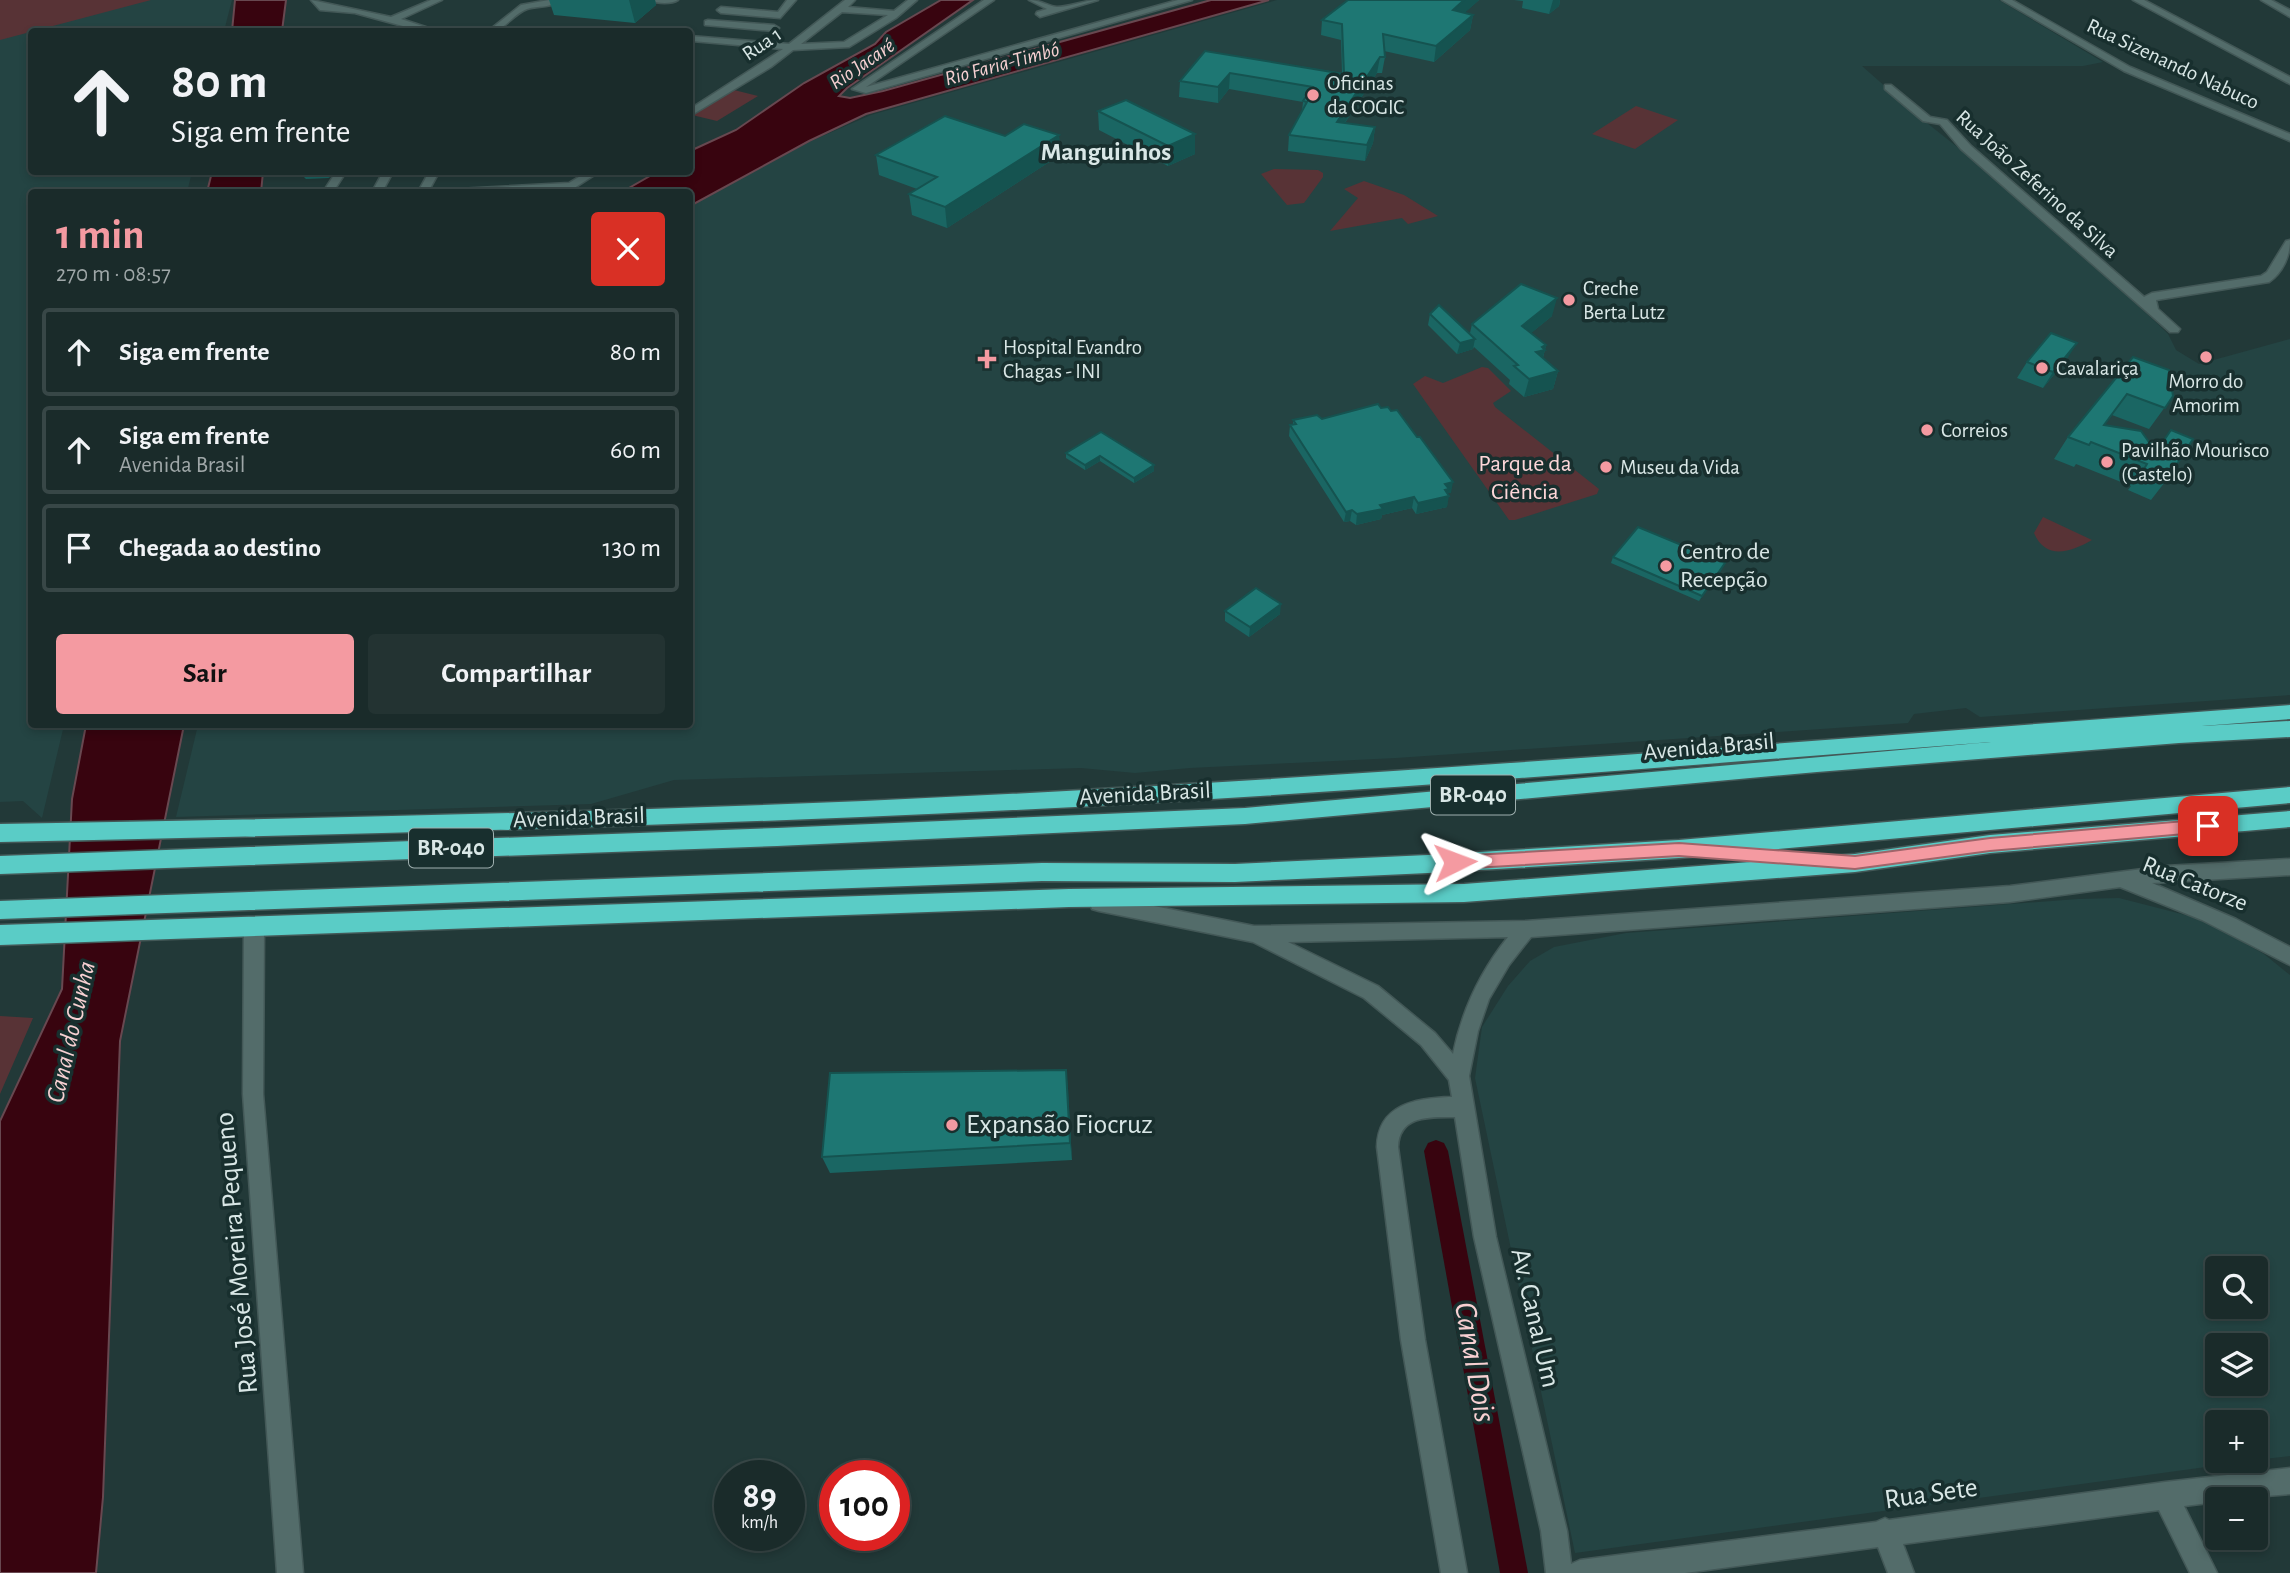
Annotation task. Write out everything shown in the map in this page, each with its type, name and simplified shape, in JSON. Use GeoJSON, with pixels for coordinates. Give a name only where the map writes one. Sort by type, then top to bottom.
{"type":"FeatureCollection","features":[{"type":"Feature","properties":{"kind":"highway","name":"Avenida Brasil"},"geometry":{"type":"LineString","coordinates":[[0,833],[260,828],[864,809],[1405,779],[2290,712]]}},
{"type":"Feature","properties":{"kind":"highway","name":"Avenida Brasil"},"geometry":{"type":"LineString","coordinates":[[0,865],[776,837],[1245,816],[1817,764],[2179,734],[2290,729]]}},
{"type":"Feature","properties":{"kind":"highway","name":"BR-040"},"geometry":{"type":"LineString","coordinates":[[0,910],[1042,872],[1235,873],[1679,849],[2290,795]]}},
{"type":"Feature","properties":{"kind":"highway"},"geometry":{"type":"LineString","coordinates":[[0,935],[207,930],[1069,898],[1464,892],[1855,863],[1990,844],[2290,819]]}},
{"type":"Feature","properties":{"kind":"highway"},"geometry":{"type":"LineString","coordinates":[[1679,849],[1855,863]]}},
{"type":"Feature","properties":{"kind":"street"},"geometry":{"type":"LineString","coordinates":[[315,0],[320,7],[338,8],[392,20],[410,28]]}},
{"type":"Feature","properties":{"kind":"street"},"geometry":{"type":"LineString","coordinates":[[392,20],[438,0]]}},
{"type":"Feature","properties":{"kind":"street"},"geometry":{"type":"LineString","coordinates":[[496,28],[524,8],[546,5],[556,0]]}},
{"type":"Feature","properties":{"kind":"street"},"geometry":{"type":"LineString","coordinates":[[655,0],[674,0]]}},
{"type":"Feature","properties":{"kind":"street"},"geometry":{"type":"LineString","coordinates":[[693,38],[731,0]]}},
{"type":"Feature","properties":{"kind":"street"},"geometry":{"type":"LineString","coordinates":[[756,44],[774,28],[792,0]]}},
{"type":"Feature","properties":{"kind":"street","name":"Rua 1"},"geometry":{"type":"LineString","coordinates":[[693,111],[794,47],[852,0]]}},
{"type":"Feature","properties":{"kind":"street"},"geometry":{"type":"LineString","coordinates":[[693,40],[794,47],[846,45],[913,0]]}},
{"type":"Feature","properties":{"kind":"street"},"geometry":{"type":"LineString","coordinates":[[990,0],[858,87],[860,91],[1188,0]]}},
{"type":"Feature","properties":{"kind":"street"},"geometry":{"type":"LineString","coordinates":[[1033,0],[1056,10]]}},
{"type":"Feature","properties":{"kind":"street"},"geometry":{"type":"LineString","coordinates":[[1040,14],[1094,0]]}},
{"type":"Feature","properties":{"kind":"street","name":"Rua Sizenando Nabuco"},"geometry":{"type":"LineString","coordinates":[[2006,0],[2127,69],[2290,138]]}},
{"type":"Feature","properties":{"kind":"street"},"geometry":{"type":"LineString","coordinates":[[2137,0],[2290,81]]}},
{"type":"Feature","properties":{"kind":"street"},"geometry":{"type":"LineString","coordinates":[[2265,0],[2290,14]]}},
{"type":"Feature","properties":{"kind":"street"},"geometry":{"type":"LineString","coordinates":[[842,9],[894,13]]}},
{"type":"Feature","properties":{"kind":"street"},"geometry":{"type":"LineString","coordinates":[[721,10],[780,15]]}},
{"type":"Feature","properties":{"kind":"street"},"geometry":{"type":"LineString","coordinates":[[708,23],[774,28]]}},
{"type":"Feature","properties":{"kind":"street"},"geometry":{"type":"LineString","coordinates":[[886,70],[903,80]]}},
{"type":"Feature","properties":{"kind":"street","name":"Rua João Zeferino da Silva"},"geometry":{"type":"LineString","coordinates":[[1896,84],[1888,88],[1927,119],[1943,122],[1965,147],[2174,329]]}},
{"type":"Feature","properties":{"kind":"street"},"geometry":{"type":"LineString","coordinates":[[565,189],[588,175]]}},
{"type":"Feature","properties":{"kind":"street"},"geometry":{"type":"LineString","coordinates":[[2152,311],[2148,300],[2161,294],[2265,279],[2272,274],[2290,243]]}},
{"type":"Feature","properties":{"kind":"street"},"geometry":{"type":"LineString","coordinates":[[1069,898],[1147,910],[1254,934],[1526,929],[2010,894],[2166,873],[2290,867]]}},
{"type":"Feature","properties":{"kind":"street","name":"Rua Catorze"},"geometry":{"type":"LineString","coordinates":[[2117,879],[2183,902],[2230,923],[2290,957]]}},
{"type":"Feature","properties":{"kind":"street","name":"Rua José Moreira Pequeno"},"geometry":{"type":"LineString","coordinates":[[254,927],[253,1094],[290,1573]]}},
{"type":"Feature","properties":{"kind":"street"},"geometry":{"type":"LineString","coordinates":[[1459,1076],[1468,1031],[1480,996],[1502,959],[1526,929]]}},
{"type":"Feature","properties":{"kind":"street"},"geometry":{"type":"LineString","coordinates":[[1254,934],[1371,992],[1428,1040],[1459,1076]]}},
{"type":"Feature","properties":{"kind":"street","name":"Av. Canal Um"},"geometry":{"type":"LineString","coordinates":[[1459,1076],[1485,1237],[1554,1531],[1559,1573]]}},
{"type":"Feature","properties":{"kind":"street"},"geometry":{"type":"LineString","coordinates":[[1454,1573],[1398,1239],[1388,1147],[1389,1131],[1401,1117],[1419,1108],[1465,1107]]}},
{"type":"Feature","properties":{"kind":"street","name":"Rua Sete"},"geometry":{"type":"LineString","coordinates":[[1580,1573],[1774,1550],[1885,1531],[2290,1481]]}},
{"type":"Feature","properties":{"kind":"street"},"geometry":{"type":"LineString","coordinates":[[2165,1495],[2204,1573]]}},
{"type":"Feature","properties":{"kind":"street"},"geometry":{"type":"LineString","coordinates":[[1885,1531],[1901,1573]]}},
{"type":"Feature","properties":{"kind":"shaded area"},"geometry":{"type":"Polygon","coordinates":[[[0,0],[232,0],[225,28],[28,28],[28,175],[191,175],[188,189],[28,189],[28,728],[63,728],[42,818],[23,801],[0,802],[0,0]]]}},
{"type":"Feature","properties":{"kind":"shaded area"},"geometry":{"type":"Polygon","coordinates":[[[1277,0],[1999,0],[2103,62],[2083,66],[1862,66],[1922,119],[2020,197],[2160,326],[2168,334],[2176,350],[2199,364],[2290,339],[2290,695],[1980,717],[1966,708],[1914,714],[1908,723],[1396,758],[1135,773],[1081,768],[674,780],[591,804],[176,817],[197,728],[693,728],[693,204],[809,142],[871,115],[1277,0]]]}},
{"type":"Feature","properties":{"kind":"shaded area"},"geometry":{"type":"Polygon","coordinates":[[[2119,898],[2201,919],[2264,954],[2290,975],[2290,1456],[2268,1459],[2268,1410],[2205,1410],[2205,1467],[1575,1553],[1475,1078],[1482,1027],[1508,986],[1530,961],[1554,947],[1626,933],[2119,898]]]}},
{"type":"Feature","properties":{"kind":"green space"},"geometry":{"type":"Polygon","coordinates":[[[0,0],[151,0],[45,28],[28,28],[28,33],[0,40],[0,0]]]}},
{"type":"Feature","properties":{"kind":"green space"},"geometry":{"type":"Polygon","coordinates":[[[734,90],[758,96],[717,121],[693,114],[734,90]]]}},
{"type":"Feature","properties":{"kind":"green space"},"geometry":{"type":"Polygon","coordinates":[[[1636,106],[1678,120],[1635,149],[1592,134],[1636,106]]]}},
{"type":"Feature","properties":{"kind":"green space"},"geometry":{"type":"Polygon","coordinates":[[[1274,169],[1318,170],[1323,173],[1323,177],[1304,203],[1287,205],[1261,174],[1274,169]]]}},
{"type":"Feature","properties":{"kind":"green space"},"geometry":{"type":"Polygon","coordinates":[[[1364,181],[1404,195],[1438,216],[1408,224],[1402,218],[1330,231],[1358,198],[1344,189],[1364,181]]]}},
{"type":"Feature","properties":{"kind":"green space","name":"Parque da Ciência"},"geometry":{"type":"Polygon","coordinates":[[[1482,367],[1488,368],[1511,391],[1493,403],[1495,407],[1599,489],[1597,494],[1509,520],[1413,384],[1425,376],[1443,383],[1482,367]]]}},
{"type":"Feature","properties":{"kind":"green space"},"geometry":{"type":"Polygon","coordinates":[[[2043,517],[2092,540],[2060,552],[2045,548],[2034,533],[2043,517]]]}},
{"type":"Feature","properties":{"kind":"green space"},"geometry":{"type":"Polygon","coordinates":[[[0,1016],[33,1018],[0,1094],[0,1016]]]}},
{"type":"Feature","properties":{"kind":"water"},"geometry":{"type":"Polygon","coordinates":[[[235,0],[286,0],[282,28],[232,28],[235,0]]]}},
{"type":"Feature","properties":{"kind":"water"},"geometry":{"type":"Polygon","coordinates":[[[941,0],[973,0],[839,96],[850,98],[883,91],[1211,0],[1269,0],[866,114],[809,141],[693,204],[693,189],[627,189],[652,175],[693,175],[693,150],[736,130],[804,83],[875,44],[886,32],[941,0]]]}},
{"type":"Feature","properties":{"kind":"water"},"geometry":{"type":"Polygon","coordinates":[[[211,175],[263,175],[261,189],[208,189],[211,175]]]}},
{"type":"Feature","properties":{"kind":"water","name":"Canal do Cunha"},"geometry":{"type":"Polygon","coordinates":[[[85,728],[183,728],[120,1041],[103,1497],[96,1573],[0,1573],[0,1121],[62,989],[72,799],[85,728]]]}},
{"type":"Feature","properties":{"kind":"building"},"geometry":{"type":"Polygon","coordinates":[[[1348,0],[1464,0],[1453,10],[1473,15],[1436,46],[1383,34],[1385,57],[1380,57],[1337,122],[1375,127],[1367,145],[1289,135],[1307,102],[1303,101],[1313,87],[1230,73],[1218,87],[1180,81],[1205,51],[1344,74],[1342,24],[1322,20],[1348,0]]]}},
{"type":"Feature","properties":{"kind":"building"},"geometry":{"type":"Polygon","coordinates":[[[1126,100],[1195,134],[1168,146],[1098,111],[1126,100]]]}},
{"type":"Feature","properties":{"kind":"building"},"geometry":{"type":"Polygon","coordinates":[[[945,116],[1005,136],[1024,124],[1059,135],[945,207],[909,194],[937,177],[876,155],[945,116]]]}},
{"type":"Feature","properties":{"kind":"building"},"geometry":{"type":"Polygon","coordinates":[[[1521,284],[1557,298],[1522,326],[1546,345],[1542,347],[1545,350],[1536,352],[1558,371],[1529,379],[1514,366],[1518,365],[1472,324],[1521,284]]]}},
{"type":"Feature","properties":{"kind":"building"},"geometry":{"type":"Polygon","coordinates":[[[1439,305],[1475,339],[1460,343],[1430,314],[1439,305]]]}},
{"type":"Feature","properties":{"kind":"building"},"geometry":{"type":"Polygon","coordinates":[[[2051,333],[2077,343],[2053,372],[2027,362],[2051,333]]]}},
{"type":"Feature","properties":{"kind":"building"},"geometry":{"type":"Polygon","coordinates":[[[2133,357],[2169,370],[2173,396],[2165,408],[2127,394],[2104,425],[2141,431],[2156,452],[2171,430],[2193,439],[2168,478],[2144,469],[2147,464],[2091,442],[2089,445],[2068,437],[2133,357]]]}},
{"type":"Feature","properties":{"kind":"building"},"geometry":{"type":"Polygon","coordinates":[[[1378,404],[1381,408],[1397,410],[1417,437],[1420,437],[1453,482],[1445,484],[1449,489],[1445,490],[1449,496],[1418,503],[1414,497],[1380,505],[1383,509],[1357,514],[1352,510],[1346,512],[1290,425],[1296,424],[1293,420],[1317,415],[1322,419],[1378,404]]]}},
{"type":"Feature","properties":{"kind":"building"},"geometry":{"type":"Polygon","coordinates":[[[1101,432],[1154,465],[1134,478],[1100,456],[1085,465],[1066,453],[1101,432]]]}},
{"type":"Feature","properties":{"kind":"building","name":"Centro de Recepção"},"geometry":{"type":"Polygon","coordinates":[[[1638,527],[1725,563],[1702,596],[1613,557],[1638,527]]]}},
{"type":"Feature","properties":{"kind":"building"},"geometry":{"type":"Polygon","coordinates":[[[1256,588],[1281,604],[1250,627],[1225,611],[1256,588]]]}},
{"type":"Feature","properties":{"kind":"building","name":"Expansão Fiocruz"},"geometry":{"type":"Polygon","coordinates":[[[1066,1070],[1070,1143],[822,1157],[830,1073],[1066,1070]]]}},
{"type":"Feature","properties":{"kind":"waterway","name":"Canal Dois"},"geometry":{"type":"LineString","coordinates":[[1436,1151],[1514,1573]]}},
{"type":"Feature","properties":{"kind":"place","name":"Oficinas da COGIC"},"geometry":{"type":"Point","coordinates":[1313,95]}},
{"type":"Feature","properties":{"kind":"place","name":"Creche Berta Lutz"},"geometry":{"type":"Point","coordinates":[1569,300]}},
{"type":"Feature","properties":{"kind":"place","name":"Morro do Amorim"},"geometry":{"type":"Point","coordinates":[2206,357]}},
{"type":"Feature","properties":{"kind":"place","name":"Hospital Evandro Chagas - INI"},"geometry":{"type":"Point","coordinates":[987,359]}},
{"type":"Feature","properties":{"kind":"place","name":"Cavalariça"},"geometry":{"type":"Point","coordinates":[2042,368]}},
{"type":"Feature","properties":{"kind":"place","name":"Correios"},"geometry":{"type":"Point","coordinates":[1927,430]}},
{"type":"Feature","properties":{"kind":"place","name":"Pavilhão Mourisco (Castelo)"},"geometry":{"type":"Point","coordinates":[2107,462]}},
{"type":"Feature","properties":{"kind":"place","name":"Museu da Vida"},"geometry":{"type":"Point","coordinates":[1606,467]}},
{"type":"Feature","properties":{"kind":"place","name":"Centro de Recepção"},"geometry":{"type":"Point","coordinates":[1666,566]}},
{"type":"Feature","properties":{"kind":"place","name":"Expansão Fiocruz"},"geometry":{"type":"Point","coordinates":[952,1125]}},
{"type":"Feature","properties":{"kind":"district","name":"Manguinhos"},"geometry":{"type":"Point","coordinates":[1106,152]}},
{"type":"Feature","properties":{"kind":"route"},"geometry":{"type":"LineString","coordinates":[[1455,862],[1679,849],[1855,863],[1990,844],[2208,826]]}},
{"type":"Feature","properties":{"kind":"water label","name":"Rio Jacaré"},"geometry":{"type":"Point","coordinates":[862,64]}},
{"type":"Feature","properties":{"kind":"water label","name":"Rio Faria-Timbó"},"geometry":{"type":"Point","coordinates":[1002,64]}}]}
